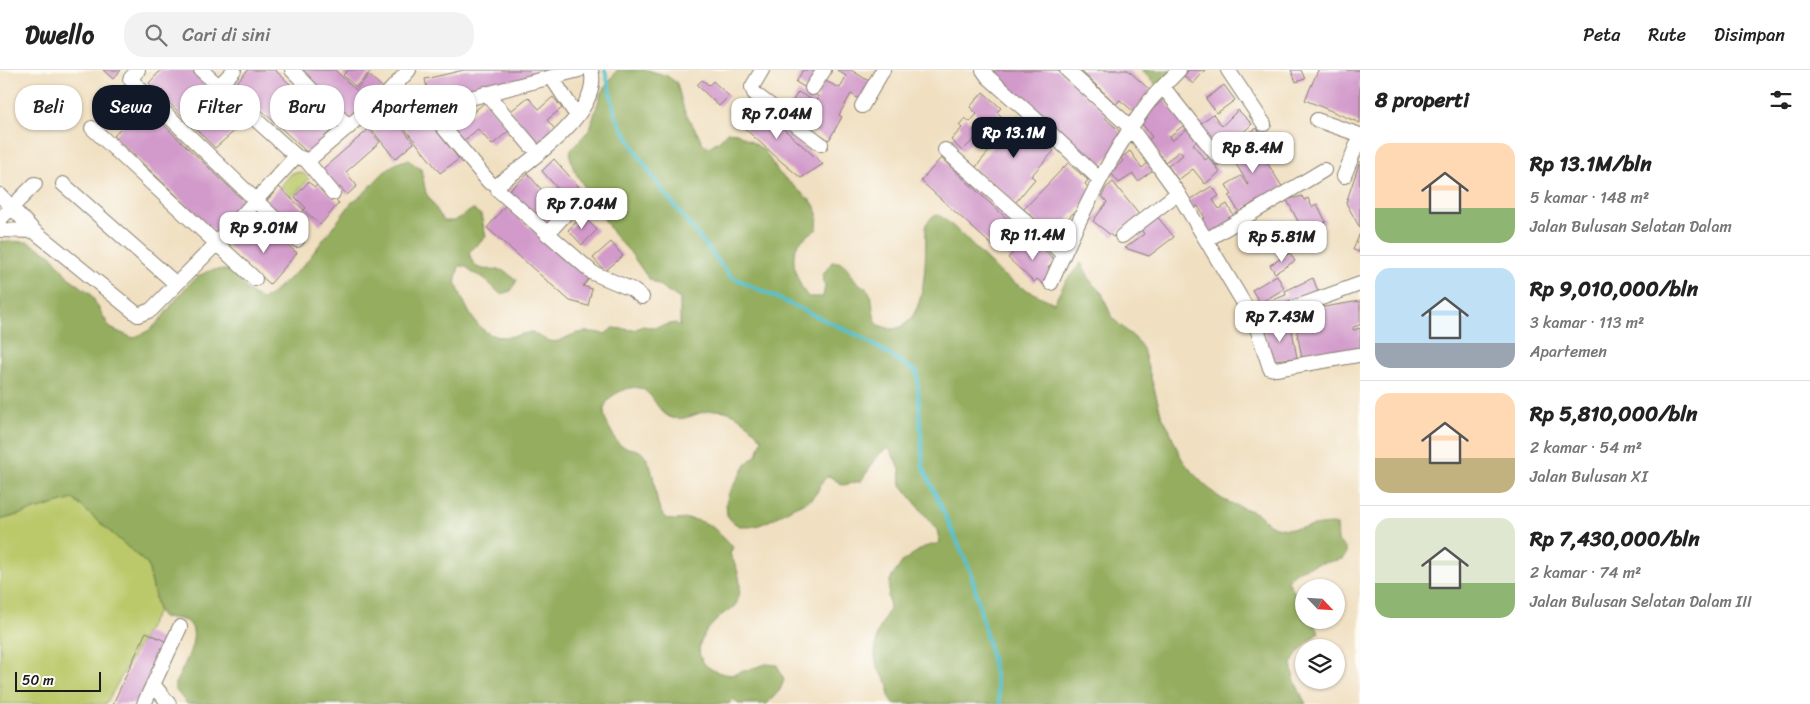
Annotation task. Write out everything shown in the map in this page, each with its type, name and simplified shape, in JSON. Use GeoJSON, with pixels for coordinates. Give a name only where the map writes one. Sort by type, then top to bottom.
{"type":"FeatureCollection","features":[{"type":"Feature","properties":{"kind":"street"},"geometry":{"type":"LineString","coordinates":[[138,70],[130,78],[297,240]]}},
{"type":"Feature","properties":{"kind":"street"},"geometry":{"type":"LineString","coordinates":[[201,70],[218,85]]}},
{"type":"Feature","properties":{"kind":"street"},"geometry":{"type":"LineString","coordinates":[[220,85],[234,70]]}},
{"type":"Feature","properties":{"kind":"street"},"geometry":{"type":"LineString","coordinates":[[292,70],[349,127]]}},
{"type":"Feature","properties":{"kind":"street"},"geometry":{"type":"LineString","coordinates":[[395,85],[409,70]]}},
{"type":"Feature","properties":{"kind":"street"},"geometry":{"type":"LineString","coordinates":[[476,97],[579,70]]}},
{"type":"Feature","properties":{"kind":"street"},"geometry":{"type":"LineString","coordinates":[[591,70],[593,77],[589,96],[571,123],[554,142],[498,188],[501,194],[593,273],[631,289],[642,297]]}},
{"type":"Feature","properties":{"kind":"street"},"geometry":{"type":"LineString","coordinates":[[762,70],[752,86],[754,93],[821,144]]}},
{"type":"Feature","properties":{"kind":"street"},"geometry":{"type":"LineString","coordinates":[[812,88],[824,70]]}},
{"type":"Feature","properties":{"kind":"street"},"geometry":{"type":"LineString","coordinates":[[862,106],[883,70]]}},
{"type":"Feature","properties":{"kind":"street"},"geometry":{"type":"LineString","coordinates":[[983,70],[988,77],[1099,179]]}},
{"type":"Feature","properties":{"kind":"street"},"geometry":{"type":"LineString","coordinates":[[1067,70],[1131,128],[1178,193],[1208,239],[1256,322],[1272,369],[1358,355]]}},
{"type":"Feature","properties":{"kind":"street"},"geometry":{"type":"LineString","coordinates":[[1050,283],[1099,179],[1146,105],[1179,70]]}},
{"type":"Feature","properties":{"kind":"street"},"geometry":{"type":"LineString","coordinates":[[1228,70],[1264,124]]}},
{"type":"Feature","properties":{"kind":"street"},"geometry":{"type":"LineString","coordinates":[[552,78],[573,110]]}},
{"type":"Feature","properties":{"kind":"street"},"geometry":{"type":"LineString","coordinates":[[1163,87],[1219,158]]}},
{"type":"Feature","properties":{"kind":"street"},"geometry":{"type":"LineString","coordinates":[[486,94],[531,146]]}},
{"type":"Feature","properties":{"kind":"street"},"geometry":{"type":"LineString","coordinates":[[1317,120],[1360,136],[1344,176]]}},
{"type":"Feature","properties":{"kind":"street"},"geometry":{"type":"LineString","coordinates":[[260,122],[301,158],[333,193]]}},
{"type":"Feature","properties":{"kind":"street"},"geometry":{"type":"LineString","coordinates":[[0,195],[34,231],[138,315],[143,314],[151,310],[175,283],[217,243],[256,199],[301,158],[310,159],[354,123]]}},
{"type":"Feature","properties":{"kind":"street"},"geometry":{"type":"LineString","coordinates":[[94,130],[255,279]]}},
{"type":"Feature","properties":{"kind":"street"},"geometry":{"type":"LineString","coordinates":[[445,130],[489,182]]}},
{"type":"Feature","properties":{"kind":"street"},"geometry":{"type":"LineString","coordinates":[[945,150],[1063,254]]}},
{"type":"Feature","properties":{"kind":"street"},"geometry":{"type":"LineString","coordinates":[[1208,239],[1324,170]]}},
{"type":"Feature","properties":{"kind":"street"},"geometry":{"type":"LineString","coordinates":[[0,219],[35,184]]}},
{"type":"Feature","properties":{"kind":"street"},"geometry":{"type":"LineString","coordinates":[[63,184],[175,283]]}},
{"type":"Feature","properties":{"kind":"street"},"geometry":{"type":"LineString","coordinates":[[1122,236],[1178,193]]}},
{"type":"Feature","properties":{"kind":"street"},"geometry":{"type":"LineString","coordinates":[[547,234],[570,208]]}},
{"type":"Feature","properties":{"kind":"street"},"geometry":{"type":"LineString","coordinates":[[0,230],[34,231]]}},
{"type":"Feature","properties":{"kind":"street"},"geometry":{"type":"LineString","coordinates":[[1256,322],[1360,284]]}},
{"type":"Feature","properties":{"kind":"street"},"geometry":{"type":"LineString","coordinates":[[144,704],[180,627]]}},
{"type":"Feature","properties":{"kind":"street"},"geometry":{"type":"LineString","coordinates":[[153,684],[169,704]]}},
{"type":"Feature","properties":{"kind":"green space"},"geometry":{"type":"Polygon","coordinates":[[[617,70],[648,70],[667,76],[677,83],[684,110],[704,145],[709,147],[720,140],[727,132],[737,133],[763,149],[779,173],[813,203],[818,213],[817,229],[798,244],[794,257],[795,271],[808,297],[823,297],[825,286],[822,276],[832,262],[841,263],[871,295],[874,316],[878,325],[893,329],[905,324],[914,315],[923,285],[926,224],[933,216],[939,215],[956,229],[1003,275],[1054,303],[1066,281],[1081,263],[1092,283],[1102,293],[1112,318],[1137,340],[1143,349],[1162,417],[1182,459],[1190,470],[1215,494],[1230,503],[1258,514],[1273,526],[1292,529],[1325,524],[1337,525],[1338,541],[1346,549],[1346,555],[1342,559],[1297,571],[1288,581],[1295,593],[1295,629],[1317,629],[1319,632],[1312,639],[1295,639],[1295,657],[1292,671],[1295,689],[1299,689],[1306,704],[893,704],[889,696],[889,685],[877,667],[875,656],[877,634],[890,607],[888,597],[890,580],[903,561],[924,547],[940,543],[937,530],[901,485],[900,469],[889,448],[880,453],[861,481],[843,485],[829,476],[824,480],[815,495],[808,501],[759,525],[741,526],[734,523],[727,515],[726,503],[729,493],[748,462],[757,455],[762,439],[741,419],[726,411],[708,411],[685,418],[672,418],[662,412],[648,393],[636,388],[617,393],[605,405],[604,415],[615,439],[622,446],[637,450],[645,456],[652,471],[658,503],[664,517],[675,520],[691,519],[706,523],[733,547],[730,554],[739,577],[739,596],[734,606],[718,618],[704,635],[699,647],[702,660],[714,670],[731,675],[766,664],[777,665],[784,680],[780,690],[767,704],[738,704],[734,699],[729,704],[187,704],[175,689],[175,684],[191,649],[193,631],[190,624],[183,620],[163,617],[158,611],[148,565],[73,499],[0,520],[0,241],[28,242],[51,255],[68,277],[90,293],[110,328],[133,338],[153,327],[186,288],[205,272],[217,269],[229,271],[234,273],[250,293],[263,299],[268,297],[303,266],[353,201],[367,190],[385,171],[399,162],[408,160],[421,169],[426,193],[444,221],[454,221],[473,209],[481,215],[486,237],[469,252],[475,265],[483,269],[504,271],[517,280],[511,291],[500,294],[484,278],[471,272],[466,266],[459,266],[455,282],[473,318],[486,332],[495,336],[505,337],[532,332],[542,338],[555,342],[585,332],[605,334],[613,328],[634,330],[643,326],[653,328],[675,323],[680,326],[680,299],[648,278],[630,252],[614,235],[574,170],[570,156],[571,150],[590,129],[601,93],[617,70]]]}},
{"type":"Feature","properties":{"kind":"green space"},"geometry":{"type":"Polygon","coordinates":[[[1141,70],[1171,70],[1158,87],[1141,70]]]}},
{"type":"Feature","properties":{"kind":"green space"},"geometry":{"type":"Polygon","coordinates":[[[302,172],[309,179],[292,197],[281,186],[292,173],[302,172]]]}},
{"type":"Feature","properties":{"kind":"green space"},"geometry":{"type":"Polygon","coordinates":[[[73,499],[148,565],[158,611],[106,704],[0,704],[0,520],[73,499]]]}},
{"type":"Feature","properties":{"kind":"building"},"geometry":{"type":"Polygon","coordinates":[[[103,70],[121,70],[113,79],[103,70]]]}},
{"type":"Feature","properties":{"kind":"building"},"geometry":{"type":"Polygon","coordinates":[[[161,70],[192,70],[207,85],[180,85],[180,114],[170,104],[170,85],[151,85],[149,83],[161,70]]]}},
{"type":"Feature","properties":{"kind":"building"},"geometry":{"type":"Polygon","coordinates":[[[248,70],[275,70],[291,85],[270,85],[270,118],[260,109],[260,85],[234,85],[248,70]]]}},
{"type":"Feature","properties":{"kind":"building"},"geometry":{"type":"Polygon","coordinates":[[[298,70],[335,70],[354,88],[354,119],[352,121],[344,113],[344,85],[314,85],[298,70]]]}},
{"type":"Feature","properties":{"kind":"building"},"geometry":{"type":"Polygon","coordinates":[[[348,70],[372,70],[358,85],[354,85],[343,75],[348,70]]]}},
{"type":"Feature","properties":{"kind":"building"},"geometry":{"type":"Polygon","coordinates":[[[464,70],[567,70],[476,92],[476,85],[426,85],[425,79],[464,70]]]}},
{"type":"Feature","properties":{"kind":"building"},"geometry":{"type":"Polygon","coordinates":[[[803,70],[813,70],[819,74],[809,90],[796,82],[803,70]]]}},
{"type":"Feature","properties":{"kind":"building"},"geometry":{"type":"Polygon","coordinates":[[[837,70],[851,70],[872,83],[862,101],[851,94],[839,115],[842,117],[829,140],[785,114],[798,92],[816,102],[819,97],[813,93],[825,81],[840,88],[846,76],[837,70]]]}},
{"type":"Feature","properties":{"kind":"building"},"geometry":{"type":"Polygon","coordinates":[[[996,70],[1058,70],[1108,115],[1105,118],[1124,135],[1114,151],[1098,169],[993,73],[996,70]]]}},
{"type":"Feature","properties":{"kind":"building"},"geometry":{"type":"Polygon","coordinates":[[[1080,70],[1128,70],[1152,92],[1134,112],[1120,100],[1116,104],[1080,70]]]}},
{"type":"Feature","properties":{"kind":"building"},"geometry":{"type":"Polygon","coordinates":[[[1189,70],[1205,70],[1193,84],[1184,76],[1189,70]]]}},
{"type":"Feature","properties":{"kind":"building"},"geometry":{"type":"Polygon","coordinates":[[[1291,70],[1301,70],[1305,79],[1296,82],[1291,70]]]}},
{"type":"Feature","properties":{"kind":"building"},"geometry":{"type":"Polygon","coordinates":[[[1318,70],[1360,70],[1360,123],[1305,100],[1318,70]]]}},
{"type":"Feature","properties":{"kind":"building"},"geometry":{"type":"Polygon","coordinates":[[[369,75],[380,85],[360,85],[369,75]]]}},
{"type":"Feature","properties":{"kind":"building"},"geometry":{"type":"Polygon","coordinates":[[[702,80],[709,85],[713,81],[729,96],[719,106],[697,85],[702,80]]]}},
{"type":"Feature","properties":{"kind":"building"},"geometry":{"type":"Polygon","coordinates":[[[1224,85],[1235,100],[1217,113],[1206,99],[1224,85]]]}},
{"type":"Feature","properties":{"kind":"building"},"geometry":{"type":"Polygon","coordinates":[[[983,92],[1001,108],[997,112],[1002,117],[995,125],[990,120],[988,122],[986,120],[978,129],[982,132],[962,151],[951,140],[962,128],[959,125],[965,118],[970,122],[977,114],[970,107],[983,92]]]}},
{"type":"Feature","properties":{"kind":"building"},"geometry":{"type":"Polygon","coordinates":[[[528,97],[539,109],[553,97],[562,108],[547,120],[559,134],[541,148],[511,111],[528,97]]]}},
{"type":"Feature","properties":{"kind":"building"},"geometry":{"type":"Polygon","coordinates":[[[750,99],[823,164],[801,178],[783,163],[733,118],[750,99]]]}},
{"type":"Feature","properties":{"kind":"building"},"geometry":{"type":"Polygon","coordinates":[[[1164,99],[1184,125],[1169,137],[1172,141],[1187,129],[1197,141],[1193,144],[1205,160],[1209,157],[1220,172],[1205,184],[1193,169],[1178,180],[1168,166],[1183,155],[1180,151],[1165,162],[1148,140],[1152,137],[1140,121],[1164,99]]]}},
{"type":"Feature","properties":{"kind":"building"},"geometry":{"type":"Polygon","coordinates":[[[485,102],[510,130],[492,145],[478,129],[461,143],[450,130],[476,130],[476,110],[485,102]]]}},
{"type":"Feature","properties":{"kind":"building"},"geometry":{"type":"Polygon","coordinates":[[[1238,110],[1252,124],[1234,141],[1227,134],[1232,141],[1218,151],[1199,125],[1213,114],[1222,126],[1238,110]]]}},
{"type":"Feature","properties":{"kind":"building"},"geometry":{"type":"Polygon","coordinates":[[[1016,117],[1054,151],[1031,176],[1035,179],[1015,203],[975,168],[995,144],[997,139],[993,136],[1001,126],[1005,130],[1016,117]]]}},
{"type":"Feature","properties":{"kind":"building"},"geometry":{"type":"Polygon","coordinates":[[[1257,128],[1266,143],[1258,148],[1283,188],[1260,203],[1258,200],[1239,212],[1229,196],[1232,195],[1226,185],[1241,176],[1248,184],[1236,164],[1244,159],[1236,146],[1243,142],[1241,138],[1257,128]]]}},
{"type":"Feature","properties":{"kind":"building"},"geometry":{"type":"Polygon","coordinates":[[[119,130],[169,130],[246,203],[217,234],[114,136],[119,130]]]}},
{"type":"Feature","properties":{"kind":"building"},"geometry":{"type":"Polygon","coordinates":[[[197,130],[236,130],[215,148],[197,130]]]}},
{"type":"Feature","properties":{"kind":"building"},"geometry":{"type":"Polygon","coordinates":[[[283,130],[331,130],[309,154],[283,130]]]}},
{"type":"Feature","properties":{"kind":"building"},"geometry":{"type":"Polygon","coordinates":[[[368,130],[380,142],[346,172],[357,186],[347,195],[340,187],[335,191],[319,172],[368,130]]]}},
{"type":"Feature","properties":{"kind":"building"},"geometry":{"type":"Polygon","coordinates":[[[372,130],[404,130],[414,143],[395,159],[372,130]]]}},
{"type":"Feature","properties":{"kind":"building"},"geometry":{"type":"Polygon","coordinates":[[[406,130],[436,130],[459,159],[440,173],[406,130]]]}},
{"type":"Feature","properties":{"kind":"building"},"geometry":{"type":"Polygon","coordinates":[[[1130,151],[1142,168],[1148,163],[1153,170],[1138,181],[1133,174],[1119,183],[1111,173],[1123,161],[1121,158],[1130,151]]]}},
{"type":"Feature","properties":{"kind":"building"},"geometry":{"type":"Polygon","coordinates":[[[941,158],[1015,226],[995,248],[921,181],[941,158]]]}},
{"type":"Feature","properties":{"kind":"building"},"geometry":{"type":"Polygon","coordinates":[[[554,159],[579,187],[566,198],[542,171],[554,159]]]}},
{"type":"Feature","properties":{"kind":"building"},"geometry":{"type":"Polygon","coordinates":[[[1360,161],[1360,228],[1346,203],[1360,161]]]}},
{"type":"Feature","properties":{"kind":"building"},"geometry":{"type":"Polygon","coordinates":[[[1068,163],[1088,180],[1085,184],[1092,191],[1075,214],[1073,213],[1067,220],[1074,225],[1059,242],[1023,210],[1068,163]]]}},
{"type":"Feature","properties":{"kind":"building"},"geometry":{"type":"Polygon","coordinates":[[[528,174],[546,195],[555,188],[570,206],[543,228],[507,192],[528,174]]]}},
{"type":"Feature","properties":{"kind":"building"},"geometry":{"type":"Polygon","coordinates":[[[308,182],[315,187],[318,184],[339,203],[320,225],[304,210],[306,208],[295,197],[308,182]]]}},
{"type":"Feature","properties":{"kind":"building"},"geometry":{"type":"Polygon","coordinates":[[[1113,182],[1141,217],[1125,225],[1113,237],[1093,221],[1107,202],[1102,196],[1106,188],[1113,182]]]}},
{"type":"Feature","properties":{"kind":"building"},"geometry":{"type":"Polygon","coordinates":[[[1212,186],[1219,196],[1213,200],[1219,209],[1227,204],[1236,220],[1211,236],[1201,220],[1205,218],[1198,206],[1193,209],[1188,201],[1212,186]]]}},
{"type":"Feature","properties":{"kind":"building"},"geometry":{"type":"Polygon","coordinates":[[[279,187],[304,210],[290,226],[265,203],[279,187]]]}},
{"type":"Feature","properties":{"kind":"building"},"geometry":{"type":"Polygon","coordinates":[[[1302,196],[1304,200],[1308,198],[1312,207],[1317,204],[1326,222],[1304,233],[1287,200],[1302,196]]]}},
{"type":"Feature","properties":{"kind":"building"},"geometry":{"type":"Polygon","coordinates":[[[505,206],[589,279],[583,286],[592,289],[588,306],[570,301],[487,228],[505,206]]]}},
{"type":"Feature","properties":{"kind":"building"},"geometry":{"type":"Polygon","coordinates":[[[1156,215],[1174,237],[1149,256],[1125,248],[1144,234],[1140,228],[1156,215]]]}},
{"type":"Feature","properties":{"kind":"building"},"geometry":{"type":"Polygon","coordinates":[[[583,216],[597,230],[582,245],[568,230],[583,216]]]}},
{"type":"Feature","properties":{"kind":"building"},"geometry":{"type":"Polygon","coordinates":[[[269,229],[297,253],[270,284],[228,246],[242,230],[257,243],[269,229]]]}},
{"type":"Feature","properties":{"kind":"building"},"geometry":{"type":"Polygon","coordinates":[[[1360,233],[1360,252],[1353,250],[1360,233]]]}},
{"type":"Feature","properties":{"kind":"building"},"geometry":{"type":"Polygon","coordinates":[[[1029,236],[1055,260],[1048,267],[1054,272],[1043,284],[1037,279],[1034,282],[1008,258],[1029,236]]]}},
{"type":"Feature","properties":{"kind":"building"},"geometry":{"type":"Polygon","coordinates":[[[611,242],[623,256],[605,271],[593,258],[611,242]]]}},
{"type":"Feature","properties":{"kind":"building"},"geometry":{"type":"Polygon","coordinates":[[[1290,253],[1295,261],[1275,273],[1270,265],[1290,253]]]}},
{"type":"Feature","properties":{"kind":"building"},"geometry":{"type":"Polygon","coordinates":[[[1277,275],[1284,289],[1260,303],[1252,290],[1277,275]]]}},
{"type":"Feature","properties":{"kind":"building"},"geometry":{"type":"Polygon","coordinates":[[[1313,278],[1320,297],[1261,319],[1256,306],[1286,295],[1285,291],[1313,278]]]}},
{"type":"Feature","properties":{"kind":"building"},"geometry":{"type":"Polygon","coordinates":[[[1360,301],[1360,325],[1353,327],[1353,330],[1360,328],[1360,348],[1302,359],[1295,321],[1301,320],[1300,311],[1360,301]]]}},
{"type":"Feature","properties":{"kind":"building"},"geometry":{"type":"Polygon","coordinates":[[[1291,324],[1297,358],[1269,360],[1264,328],[1291,324]]]}},
{"type":"Feature","properties":{"kind":"building"},"geometry":{"type":"Polygon","coordinates":[[[146,632],[167,642],[139,704],[113,704],[146,632]]]}},
{"type":"Feature","properties":{"kind":"waterway"},"geometry":{"type":"LineString","coordinates":[[605,70],[616,117],[640,158],[663,191],[730,276],[861,337],[917,372],[923,467],[971,572],[993,663],[1000,704]]}}]}
